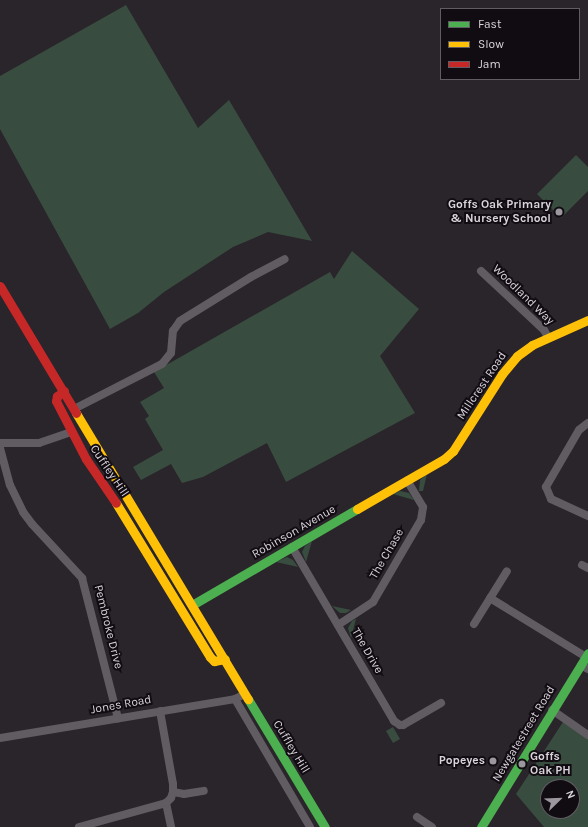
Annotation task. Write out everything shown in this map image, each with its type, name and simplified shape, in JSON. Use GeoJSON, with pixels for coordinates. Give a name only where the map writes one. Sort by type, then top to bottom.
{"type":"FeatureCollection","features":[{"type":"Feature","properties":{"kind":"street"},"geometry":{"type":"LineString","coordinates":[[74,409],[162,364],[171,353],[173,331],[180,321],[252,277],[285,259]]}},
{"type":"Feature","properties":{"kind":"street","name":"Woodland Way"},"geometry":{"type":"LineString","coordinates":[[481,271],[544,330],[548,337]]}},
{"type":"Feature","properties":{"kind":"street","name":"Cuffley Hill"},"geometry":{"type":"LineString","coordinates":[[0,286],[325,827]]}},
{"type":"Feature","properties":{"kind":"street","name":"Millcrest Road"},"geometry":{"type":"LineString","coordinates":[[407,480],[450,454],[510,362],[523,350],[548,337],[588,320]]}},
{"type":"Feature","properties":{"kind":"street","name":"Cuffley Hill"},"geometry":{"type":"LineString","coordinates":[[64,391],[57,396],[56,402],[86,459],[126,518],[210,657],[214,661],[225,659]]}},
{"type":"Feature","properties":{"kind":"street"},"geometry":{"type":"LineString","coordinates":[[588,423],[579,430],[546,487],[551,499],[588,516]]}},
{"type":"Feature","properties":{"kind":"street"},"geometry":{"type":"LineString","coordinates":[[0,443],[39,443],[71,432]]}},
{"type":"Feature","properties":{"kind":"street","name":"Pembroke Drive"},"geometry":{"type":"LineString","coordinates":[[0,448],[10,485],[23,512],[32,524],[82,578],[118,718]]}},
{"type":"Feature","properties":{"kind":"street","name":"Robinson Avenue"},"geometry":{"type":"LineString","coordinates":[[192,605],[407,480]]}},
{"type":"Feature","properties":{"kind":"street","name":"The Chase"},"geometry":{"type":"LineString","coordinates":[[338,625],[373,602],[421,520],[423,507],[407,480]]}},
{"type":"Feature","properties":{"kind":"street","name":"The Drive"},"geometry":{"type":"LineString","coordinates":[[292,547],[397,723],[400,725],[406,723],[441,703]]}},
{"type":"Feature","properties":{"kind":"street"},"geometry":{"type":"LineString","coordinates":[[154,564],[164,557]]}},
{"type":"Feature","properties":{"kind":"street"},"geometry":{"type":"LineString","coordinates":[[474,624],[506,571]]}},
{"type":"Feature","properties":{"kind":"street"},"geometry":{"type":"LineString","coordinates":[[490,598],[586,661]]}},
{"type":"Feature","properties":{"kind":"street","name":"Newgatestreet Road"},"geometry":{"type":"LineString","coordinates":[[481,827],[552,710],[586,661]]}},
{"type":"Feature","properties":{"kind":"street","name":"Jones Road"},"geometry":{"type":"LineString","coordinates":[[0,738],[235,699],[245,694]]}},
{"type":"Feature","properties":{"kind":"street","name":"Cuffley Hill"},"geometry":{"type":"LineString","coordinates":[[235,699],[310,827]]}},
{"type":"Feature","properties":{"kind":"street"},"geometry":{"type":"LineString","coordinates":[[552,710],[588,735]]}},
{"type":"Feature","properties":{"kind":"street"},"geometry":{"type":"LineString","coordinates":[[79,827],[166,803],[171,798],[173,792],[160,711]]}},
{"type":"Feature","properties":{"kind":"street"},"geometry":{"type":"LineString","coordinates":[[173,792],[184,794],[204,791]]}},
{"type":"Feature","properties":{"kind":"street"},"geometry":{"type":"LineString","coordinates":[[166,803],[171,827]]}},
{"type":"Feature","properties":{"kind":"street"},"geometry":{"type":"LineString","coordinates":[[417,817],[432,827]]}},
{"type":"Feature","properties":{"kind":"green space"},"geometry":{"type":"Polygon","coordinates":[[[126,5],[198,128],[229,100],[312,241],[268,232],[233,247],[164,292],[138,313],[110,329],[0,129],[0,76],[126,5]]]}},
{"type":"Feature","properties":{"kind":"green space"},"geometry":{"type":"Polygon","coordinates":[[[576,155],[588,167],[588,191],[561,218],[537,194],[576,155]]]}},
{"type":"Feature","properties":{"kind":"green space"},"geometry":{"type":"Polygon","coordinates":[[[352,251],[419,309],[380,356],[415,413],[286,482],[267,443],[203,477],[182,483],[171,464],[141,480],[133,467],[163,450],[145,419],[149,416],[140,402],[164,388],[154,372],[330,272],[334,279],[352,251]]]}},
{"type":"Feature","properties":{"kind":"green space"},"geometry":{"type":"Polygon","coordinates":[[[427,474],[423,491],[419,491],[420,480],[427,474]]]}},
{"type":"Feature","properties":{"kind":"green space"},"geometry":{"type":"Polygon","coordinates":[[[400,491],[409,493],[414,500],[393,494],[400,491]]]}},
{"type":"Feature","properties":{"kind":"green space"},"geometry":{"type":"Polygon","coordinates":[[[312,541],[306,562],[302,552],[305,546],[312,541]]]}},
{"type":"Feature","properties":{"kind":"green space"},"geometry":{"type":"Polygon","coordinates":[[[287,557],[293,560],[298,567],[276,562],[287,557]]]}},
{"type":"Feature","properties":{"kind":"green space"},"geometry":{"type":"Polygon","coordinates":[[[332,606],[351,610],[346,613],[340,613],[332,606]]]}},
{"type":"Feature","properties":{"kind":"green space"},"geometry":{"type":"Polygon","coordinates":[[[356,619],[351,638],[348,628],[352,621],[356,619]]]}},
{"type":"Feature","properties":{"kind":"green space"},"geometry":{"type":"Polygon","coordinates":[[[563,722],[588,739],[588,827],[544,827],[516,794],[563,722]]]}},
{"type":"Feature","properties":{"kind":"green space"},"geometry":{"type":"Polygon","coordinates":[[[393,727],[400,739],[393,743],[386,731],[393,727]]]}},
{"type":"Feature","properties":{"kind":"traffic: fast"},"geometry":{"type":"LineString","coordinates":[[192,605],[357,509]]}},
{"type":"Feature","properties":{"kind":"traffic: fast"},"geometry":{"type":"LineString","coordinates":[[481,827],[588,653]]}},
{"type":"Feature","properties":{"kind":"traffic: fast"},"geometry":{"type":"LineString","coordinates":[[248,699],[325,827]]}},
{"type":"Feature","properties":{"kind":"traffic: slow"},"geometry":{"type":"LineString","coordinates":[[357,509],[444,459],[453,451],[502,374],[517,356],[532,345],[588,320]]}},
{"type":"Feature","properties":{"kind":"traffic: slow"},"geometry":{"type":"LineString","coordinates":[[76,413],[248,699]]}},
{"type":"Feature","properties":{"kind":"traffic: slow"},"geometry":{"type":"LineString","coordinates":[[116,503],[210,657],[214,661],[225,659]]}},
{"type":"Feature","properties":{"kind":"traffic: jam"},"geometry":{"type":"LineString","coordinates":[[0,286],[76,413]]}},
{"type":"Feature","properties":{"kind":"traffic: jam"},"geometry":{"type":"LineString","coordinates":[[64,391],[57,396],[56,401],[86,459],[116,503]]}},
{"type":"Feature","properties":{"kind":"place","name":"Goffs Oak Primary & Nursery School"},"geometry":{"type":"Point","coordinates":[559,212]}},
{"type":"Feature","properties":{"kind":"place","name":"Popeyes"},"geometry":{"type":"Point","coordinates":[493,761]}},
{"type":"Feature","properties":{"kind":"place","name":"Goffs Oak PH"},"geometry":{"type":"Point","coordinates":[522,764]}}]}
